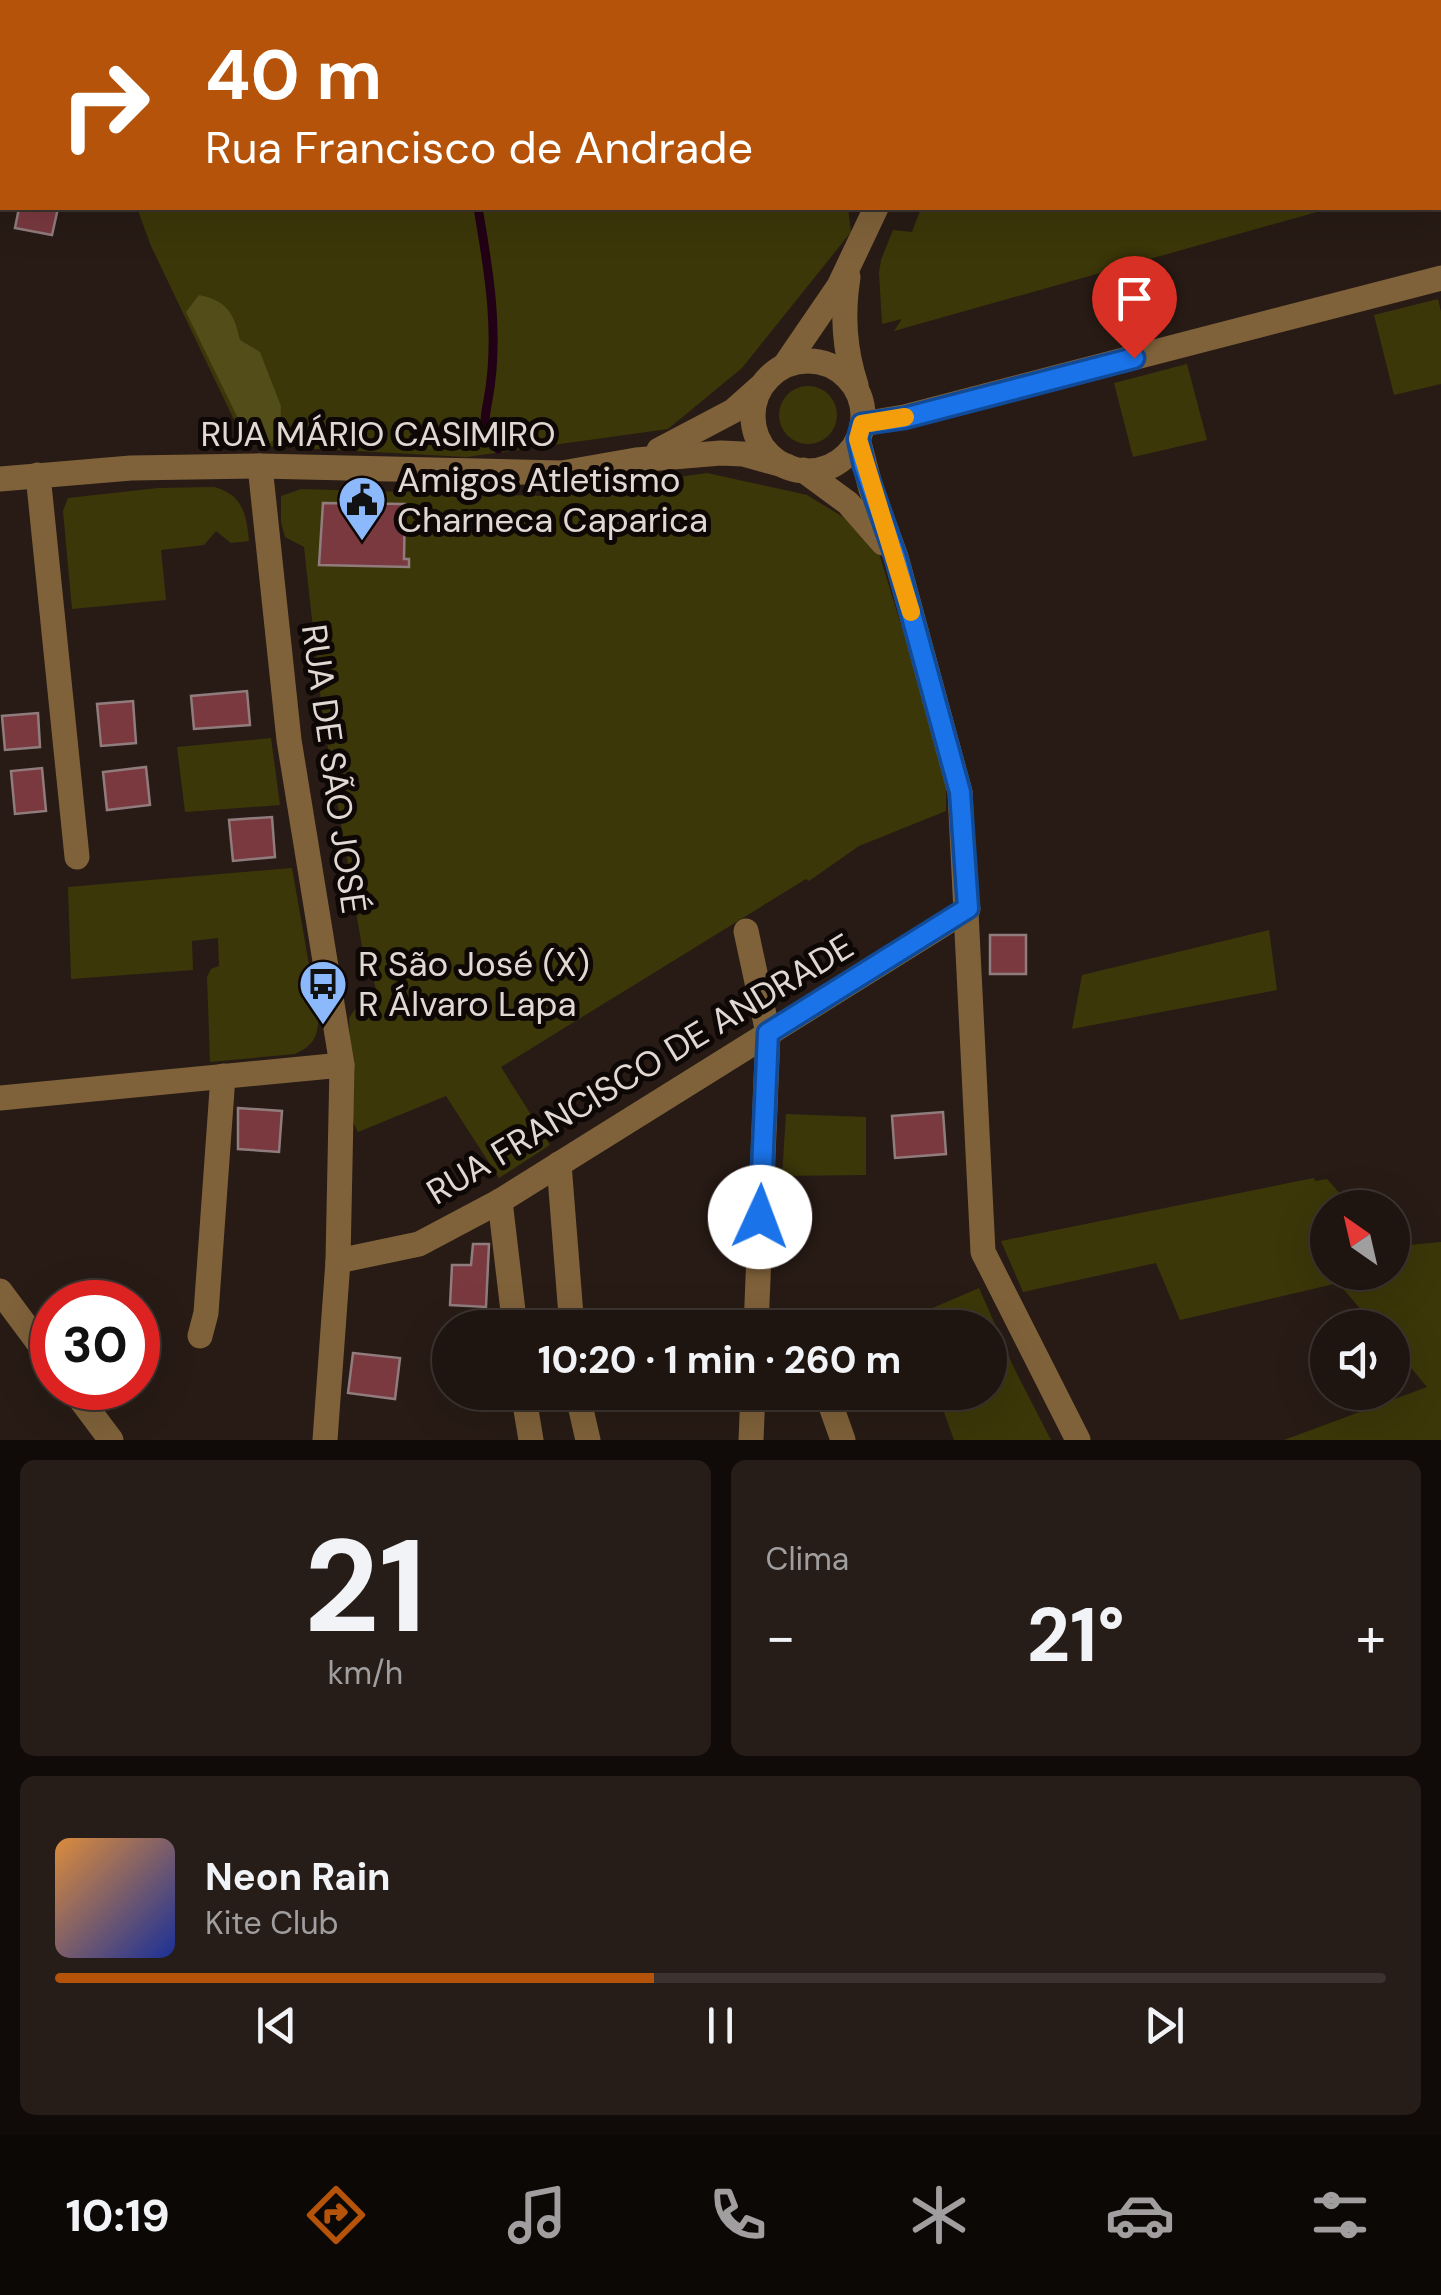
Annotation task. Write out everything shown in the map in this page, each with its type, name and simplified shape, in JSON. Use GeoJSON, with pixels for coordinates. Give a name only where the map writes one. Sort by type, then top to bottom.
{"type":"FeatureCollection","features":[{"type":"Feature","properties":{"kind":"street"},"geometry":{"type":"LineString","coordinates":[[875,210],[820,318],[785,366],[764,384],[753,414],[755,430],[773,458],[795,468],[860,515],[883,542],[901,574]]}},
{"type":"Feature","properties":{"kind":"street"},"geometry":{"type":"LineString","coordinates":[[856,253],[848,279],[844,326],[848,359],[860,396],[860,431],[960,792],[968,908],[978,1214],[983,1252],[1078,1440]]}},
{"type":"Feature","properties":{"kind":"street"},"geometry":{"type":"LineString","coordinates":[[795,468],[830,466],[841,460],[860,431],[904,418],[1441,278]]}},
{"type":"Feature","properties":{"kind":"street"},"geometry":{"type":"LineString","coordinates":[[785,366],[802,361],[821,362],[851,381],[860,396]]}},
{"type":"Feature","properties":{"kind":"street","name":"RUA MÁRIO CASIMIRO"},"geometry":{"type":"LineString","coordinates":[[636,460],[722,418],[764,384]]}},
{"type":"Feature","properties":{"kind":"street","name":"RUA MÁRIO CASIMIRO"},"geometry":{"type":"LineString","coordinates":[[0,479],[131,468],[260,466],[562,473],[636,460],[721,453],[743,454],[795,468]]}},
{"type":"Feature","properties":{"kind":"street","name":"RUA DE SÃO JOSÉ"},"geometry":{"type":"LineString","coordinates":[[260,466],[290,740],[342,1064],[338,1261],[325,1440]]}},
{"type":"Feature","properties":{"kind":"street"},"geometry":{"type":"LineString","coordinates":[[38,475],[77,857]]}},
{"type":"Feature","properties":{"kind":"street","name":"RUA FRANCISCO DE ANDRADE"},"geometry":{"type":"LineString","coordinates":[[338,1261],[419,1244],[500,1201],[968,908]]}},
{"type":"Feature","properties":{"kind":"street"},"geometry":{"type":"LineString","coordinates":[[746,930],[768,1033],[757,1310]]}},
{"type":"Feature","properties":{"kind":"street"},"geometry":{"type":"LineString","coordinates":[[0,1098],[342,1064]]}},
{"type":"Feature","properties":{"kind":"street"},"geometry":{"type":"LineString","coordinates":[[200,1336],[206,1313],[223,1076]]}},
{"type":"Feature","properties":{"kind":"street"},"geometry":{"type":"LineString","coordinates":[[559,1164],[571,1310]]}},
{"type":"Feature","properties":{"kind":"street"},"geometry":{"type":"LineString","coordinates":[[500,1201],[513,1310]]}},
{"type":"Feature","properties":{"kind":"street"},"geometry":{"type":"LineString","coordinates":[[0,1291],[30,1331]]}},
{"type":"Feature","properties":{"kind":"street"},"geometry":{"type":"LineString","coordinates":[[88,1410],[111,1440]]}},
{"type":"Feature","properties":{"kind":"street"},"geometry":{"type":"LineString","coordinates":[[526,1410],[532,1440]]}},
{"type":"Feature","properties":{"kind":"street"},"geometry":{"type":"LineString","coordinates":[[581,1410],[588,1440]]}},
{"type":"Feature","properties":{"kind":"street"},"geometry":{"type":"LineString","coordinates":[[751,1440],[752,1410]]}},
{"type":"Feature","properties":{"kind":"street"},"geometry":{"type":"LineString","coordinates":[[832,1410],[843,1440]]}},
{"type":"Feature","properties":{"kind":"shaded area"},"geometry":{"type":"Polygon","coordinates":[[[138,210],[848,210],[851,232],[742,368],[668,429],[466,457],[246,445],[151,246],[138,210]]]}},
{"type":"Feature","properties":{"kind":"shaded area"},"geometry":{"type":"Polygon","coordinates":[[[920,210],[1324,210],[894,331],[902,319],[882,324],[881,260],[893,230],[912,232],[920,210]]]}},
{"type":"Feature","properties":{"kind":"shaded area"},"geometry":{"type":"Polygon","coordinates":[[[199,295],[223,305],[232,316],[240,340],[260,352],[281,406],[280,432],[269,445],[251,445],[186,312],[199,295]]]}},
{"type":"Feature","properties":{"kind":"shaded area"},"geometry":{"type":"Polygon","coordinates":[[[1438,299],[1441,384],[1394,395],[1374,315],[1438,299]]]}},
{"type":"Feature","properties":{"kind":"shaded area"},"geometry":{"type":"Polygon","coordinates":[[[1187,364],[1207,440],[1133,457],[1114,383],[1187,364]]]}},
{"type":"Feature","properties":{"kind":"shaded area"},"geometry":{"type":"Polygon","coordinates":[[[808,386],[829,394],[837,415],[829,436],[808,444],[787,436],[779,415],[787,394],[808,386]]]}},
{"type":"Feature","properties":{"kind":"shaded area"},"geometry":{"type":"Polygon","coordinates":[[[707,473],[807,495],[848,520],[878,550],[946,771],[946,811],[859,846],[809,881],[806,879],[501,1067],[550,1145],[499,1178],[446,1096],[358,1132],[353,1122],[349,1018],[360,1002],[378,998],[370,964],[365,964],[323,719],[304,547],[285,537],[281,496],[301,489],[543,496],[707,473]]]}},
{"type":"Feature","properties":{"kind":"shaded area"},"geometry":{"type":"Polygon","coordinates":[[[158,488],[224,490],[241,506],[249,541],[231,543],[216,531],[204,545],[161,550],[166,600],[72,609],[63,511],[68,498],[158,488]]]}},
{"type":"Feature","properties":{"kind":"shaded area"},"geometry":{"type":"Polygon","coordinates":[[[271,738],[280,805],[185,812],[177,747],[271,738]]]}},
{"type":"Feature","properties":{"kind":"shaded area"},"geometry":{"type":"Polygon","coordinates":[[[292,868],[318,1016],[314,1040],[301,1051],[210,1062],[207,977],[211,969],[219,966],[218,938],[192,941],[193,970],[71,979],[68,887],[292,868]]]}},
{"type":"Feature","properties":{"kind":"shaded area"},"geometry":{"type":"Polygon","coordinates":[[[1269,930],[1277,990],[1072,1029],[1082,975],[1269,930]]]}},
{"type":"Feature","properties":{"kind":"shaded area"},"geometry":{"type":"Polygon","coordinates":[[[786,1114],[866,1117],[866,1175],[782,1176],[786,1114]]]}},
{"type":"Feature","properties":{"kind":"shaded area"},"geometry":{"type":"Polygon","coordinates":[[[1314,1178],[1327,1179],[1337,1190],[1310,1190],[1310,1290],[1180,1320],[1156,1263],[1023,1292],[1001,1241],[1314,1178]]]}},
{"type":"Feature","properties":{"kind":"shaded area"},"geometry":{"type":"Polygon","coordinates":[[[1441,1242],[1441,1440],[1284,1440],[1365,1410],[1410,1410],[1410,1393],[1427,1387],[1410,1366],[1410,1310],[1361,1310],[1344,1290],[1410,1290],[1410,1245],[1441,1242]]]}},
{"type":"Feature","properties":{"kind":"shaded area"},"geometry":{"type":"Polygon","coordinates":[[[979,1288],[989,1310],[928,1310],[979,1288]]]}},
{"type":"Feature","properties":{"kind":"shaded area"},"geometry":{"type":"Polygon","coordinates":[[[1007,1352],[1051,1440],[954,1440],[943,1410],[1007,1410],[1007,1352]]]}},
{"type":"Feature","properties":{"kind":"building"},"geometry":{"type":"Polygon","coordinates":[[[19,210],[58,210],[52,235],[15,228],[19,210]]]}},
{"type":"Feature","properties":{"kind":"building","name":"Amigos Atletismo Charneca Caparica"},"geometry":{"type":"Polygon","coordinates":[[[323,503],[405,504],[404,559],[409,559],[409,567],[319,565],[323,503]]]}},
{"type":"Feature","properties":{"kind":"building"},"geometry":{"type":"Polygon","coordinates":[[[247,691],[250,725],[194,729],[191,696],[247,691]]]}},
{"type":"Feature","properties":{"kind":"building"},"geometry":{"type":"Polygon","coordinates":[[[133,701],[136,743],[101,746],[97,704],[133,701]]]}},
{"type":"Feature","properties":{"kind":"building"},"geometry":{"type":"Polygon","coordinates":[[[38,713],[40,747],[5,750],[2,716],[38,713]]]}},
{"type":"Feature","properties":{"kind":"building"},"geometry":{"type":"Polygon","coordinates":[[[146,767],[150,805],[107,810],[103,772],[146,767]]]}},
{"type":"Feature","properties":{"kind":"building"},"geometry":{"type":"Polygon","coordinates":[[[42,768],[46,811],[15,814],[11,771],[42,768]]]}},
{"type":"Feature","properties":{"kind":"building"},"geometry":{"type":"Polygon","coordinates":[[[272,817],[275,857],[233,861],[229,820],[272,817]]]}},
{"type":"Feature","properties":{"kind":"building"},"geometry":{"type":"Polygon","coordinates":[[[990,935],[1026,935],[1026,974],[990,974],[990,935]]]}},
{"type":"Feature","properties":{"kind":"building"},"geometry":{"type":"Polygon","coordinates":[[[238,1108],[282,1111],[279,1152],[238,1149],[238,1108]]]}},
{"type":"Feature","properties":{"kind":"building"},"geometry":{"type":"Polygon","coordinates":[[[943,1112],[946,1154],[895,1158],[892,1116],[943,1112]]]}},
{"type":"Feature","properties":{"kind":"building"},"geometry":{"type":"Polygon","coordinates":[[[473,1244],[489,1244],[486,1307],[450,1305],[452,1265],[471,1265],[473,1244]]]}},
{"type":"Feature","properties":{"kind":"building"},"geometry":{"type":"Polygon","coordinates":[[[353,1353],[400,1358],[395,1399],[348,1393],[353,1353]]]}},
{"type":"Feature","properties":{"kind":"waterway"},"geometry":{"type":"LineString","coordinates":[[478,210],[493,328],[485,426],[498,449]]}},
{"type":"Feature","properties":{"kind":"slow traffic"},"geometry":{"type":"LineString","coordinates":[[905,417],[862,424],[858,439],[911,612]]}},
{"type":"Feature","properties":{"kind":"place","name":"Amigos Atletismo Charneca Caparica"},"geometry":{"type":"Point","coordinates":[362,542]}},
{"type":"Feature","properties":{"kind":"place","name":"R São José (X) R Álvaro Lapa"},"geometry":{"type":"Point","coordinates":[323,1026]}},
{"type":"Feature","properties":{"kind":"route"},"geometry":{"type":"LineString","coordinates":[[760,1217],[768,1033],[968,908],[960,792],[896,558],[864,466],[858,439],[862,424],[904,418],[1134,358]]}}]}
